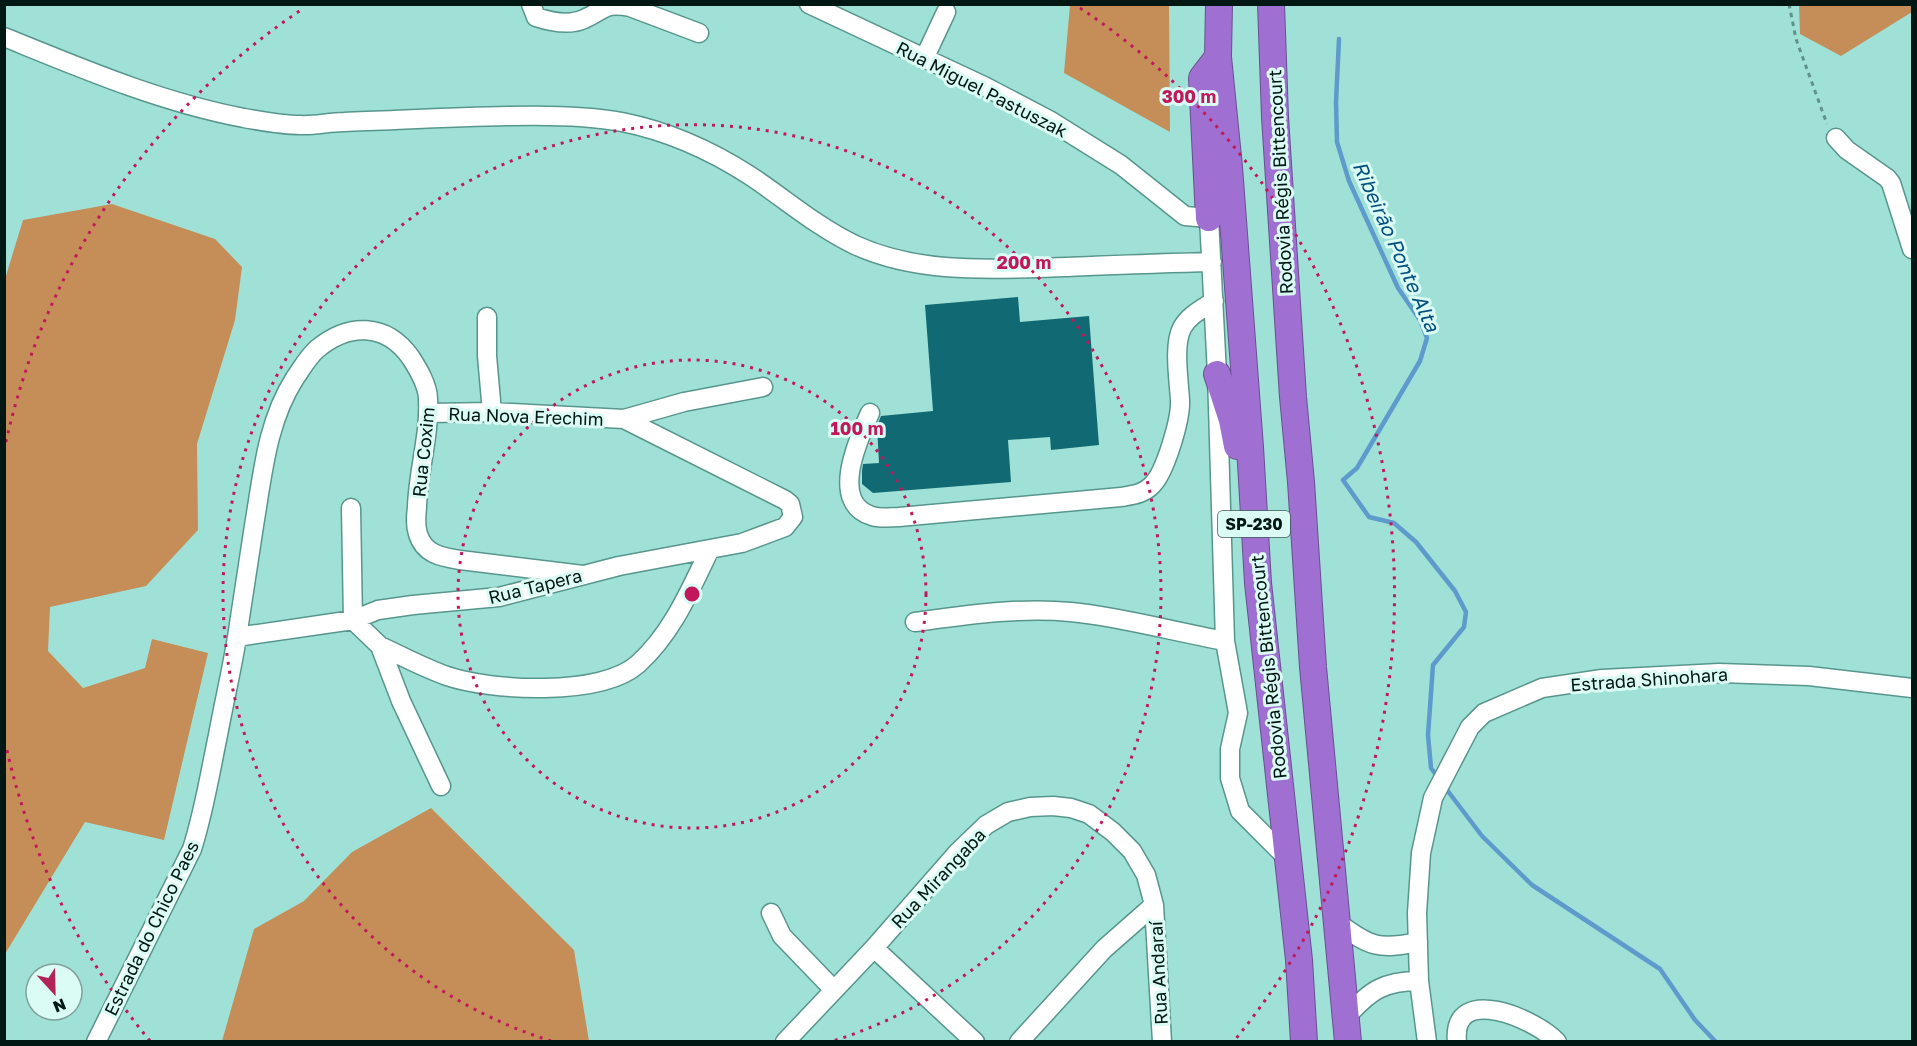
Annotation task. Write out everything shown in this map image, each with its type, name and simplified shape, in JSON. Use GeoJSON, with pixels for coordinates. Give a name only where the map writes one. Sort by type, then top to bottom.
{"type":"FeatureCollection","features":[{"type":"Feature","properties":{"kind":"highway","name":"Rodovia Régis Bittencourt"},"geometry":{"type":"LineString","coordinates":[[1219,4],[1218,57],[1229,167],[1258,583],[1299,960],[1304,1041]]}},
{"type":"Feature","properties":{"kind":"highway","name":"Rodovia Régis Bittencourt"},"geometry":{"type":"LineString","coordinates":[[1271,4],[1275,117],[1313,668],[1348,1041]]}},
{"type":"Feature","properties":{"kind":"highway"},"geometry":{"type":"LineString","coordinates":[[1209,218],[1202,78],[1218,57]]}},
{"type":"Feature","properties":{"kind":"highway"},"geometry":{"type":"LineString","coordinates":[[1217,374],[1232,420],[1239,455],[1245,516],[1258,583]]}},
{"type":"Feature","properties":{"kind":"street"},"geometry":{"type":"LineString","coordinates":[[531,4],[536,17],[551,22],[571,22],[584,19],[604,5],[630,7],[699,33]]}},
{"type":"Feature","properties":{"kind":"street","name":"Rua Miguel Pastuszak"},"geometry":{"type":"LineString","coordinates":[[808,4],[986,87],[1049,120],[1121,165],[1185,216],[1209,218]]}},
{"type":"Feature","properties":{"kind":"street"},"geometry":{"type":"LineString","coordinates":[[924,59],[946,12]]}},
{"type":"Feature","properties":{"kind":"street"},"geometry":{"type":"LineString","coordinates":[[4,37],[111,81],[156,96],[202,110],[257,120],[300,126],[467,117],[585,117],[621,122],[662,132],[713,154],[749,175],[818,223],[853,244],[890,258],[931,265],[984,269],[1212,262]]}},
{"type":"Feature","properties":{"kind":"street"},"geometry":{"type":"LineString","coordinates":[[1836,138],[1847,150],[1891,183],[1912,249]]}},
{"type":"Feature","properties":{"kind":"street"},"geometry":{"type":"LineString","coordinates":[[1209,218],[1217,374],[1225,641],[1239,713],[1230,750],[1230,778],[1240,811],[1288,860]]}},
{"type":"Feature","properties":{"kind":"street"},"geometry":{"type":"LineString","coordinates":[[870,413],[855,452],[848,483],[858,508],[869,515],[879,518],[899,517],[1139,494],[1152,486],[1161,472],[1178,423],[1180,403],[1178,344],[1181,329],[1190,317],[1214,302]]}},
{"type":"Feature","properties":{"kind":"street"},"geometry":{"type":"LineString","coordinates":[[487,317],[487,356],[492,412]]}},
{"type":"Feature","properties":{"kind":"street","name":"Rua Coxim"},"geometry":{"type":"LineString","coordinates":[[237,637],[243,586],[273,421],[286,393],[308,358],[335,337],[351,331],[366,329],[386,335],[405,349],[414,363],[428,397],[416,525],[421,542],[427,550],[440,557],[582,574]]}},
{"type":"Feature","properties":{"kind":"street","name":"Rua Nova Erechim"},"geometry":{"type":"LineString","coordinates":[[428,413],[492,412],[624,419],[684,402],[763,387]]}},
{"type":"Feature","properties":{"kind":"street","name":"Rua Nova Erechim"},"geometry":{"type":"LineString","coordinates":[[624,419],[772,494]]}},
{"type":"Feature","properties":{"kind":"street","name":"Rua Tapera"},"geometry":{"type":"LineString","coordinates":[[237,637],[353,620],[378,610],[499,597],[582,574],[742,543],[785,527],[791,522],[793,517],[790,504],[772,494]]}},
{"type":"Feature","properties":{"kind":"street"},"geometry":{"type":"LineString","coordinates":[[351,508],[353,620],[380,646],[449,676],[489,684],[527,688],[558,687],[612,679],[636,665],[673,624],[710,549]]}},
{"type":"Feature","properties":{"kind":"street"},"geometry":{"type":"LineString","coordinates":[[915,622],[997,612],[1071,612],[1225,641]]}},
{"type":"Feature","properties":{"kind":"street","name":"Estrada do Chico Paes"},"geometry":{"type":"LineString","coordinates":[[96,1041],[192,849],[202,818],[237,637]]}},
{"type":"Feature","properties":{"kind":"street"},"geometry":{"type":"LineString","coordinates":[[380,646],[400,701],[441,786]]}},
{"type":"Feature","properties":{"kind":"street","name":"Estrada Shinohara"},"geometry":{"type":"LineString","coordinates":[[1427,1041],[1419,981],[1417,913],[1421,853],[1428,813],[1442,779],[1470,727],[1484,713],[1542,688],[1602,679],[1719,673],[1809,676],[1912,688]]}},
{"type":"Feature","properties":{"kind":"street","name":"Rua Mirangaba"},"geometry":{"type":"LineString","coordinates":[[785,1041],[874,948],[958,852],[986,825],[1008,812],[1030,807],[1071,808],[1089,814],[1113,832],[1132,851],[1146,875],[1154,906]]}},
{"type":"Feature","properties":{"kind":"street"},"geometry":{"type":"LineString","coordinates":[[1019,1041],[1104,949],[1154,906]]}},
{"type":"Feature","properties":{"kind":"street","name":"Rua Andaraí"},"geometry":{"type":"LineString","coordinates":[[1154,906],[1162,1041]]}},
{"type":"Feature","properties":{"kind":"street"},"geometry":{"type":"LineString","coordinates":[[771,913],[782,936],[834,990]]}},
{"type":"Feature","properties":{"kind":"street"},"geometry":{"type":"LineString","coordinates":[[1338,923],[1359,939],[1380,946],[1393,947],[1418,942]]}},
{"type":"Feature","properties":{"kind":"street"},"geometry":{"type":"LineString","coordinates":[[874,948],[975,1041]]}},
{"type":"Feature","properties":{"kind":"street"},"geometry":{"type":"LineString","coordinates":[[1347,1016],[1366,995],[1382,986],[1401,981],[1419,981]]}},
{"type":"Feature","properties":{"kind":"street"},"geometry":{"type":"LineString","coordinates":[[1457,1041],[1457,1026],[1462,1018],[1469,1013],[1493,1010],[1519,1016],[1538,1026],[1557,1041]]}},
{"type":"Feature","properties":{"kind":"path"},"geometry":{"type":"LineString","coordinates":[[1789,4],[1796,39],[1806,69],[1825,120],[1836,138]]}},
{"type":"Feature","properties":{"kind":"shaded area"},"geometry":{"type":"Polygon","coordinates":[[[1070,5],[1169,5],[1170,132],[1064,73],[1070,5]]]}},
{"type":"Feature","properties":{"kind":"shaded area"},"geometry":{"type":"Polygon","coordinates":[[[1799,5],[1912,5],[1912,12],[1841,56],[1800,34],[1799,5]]]}},
{"type":"Feature","properties":{"kind":"shaded area"},"geometry":{"type":"Polygon","coordinates":[[[112,204],[215,239],[242,267],[235,320],[197,444],[198,530],[146,586],[50,607],[48,651],[83,688],[145,668],[152,639],[208,653],[164,840],[85,822],[5,954],[5,279],[23,220],[112,204]]]}},
{"type":"Feature","properties":{"kind":"shaded area"},"geometry":{"type":"Polygon","coordinates":[[[431,808],[574,950],[589,1041],[222,1041],[254,929],[304,901],[352,852],[431,808]]]}},
{"type":"Feature","properties":{"kind":"building"},"geometry":{"type":"Polygon","coordinates":[[[1018,297],[1020,322],[1089,316],[1099,445],[1051,450],[1050,437],[1008,440],[1011,482],[873,493],[862,484],[862,471],[863,464],[879,463],[877,426],[881,416],[933,411],[925,305],[1018,297]]]}},
{"type":"Feature","properties":{"kind":"waterway","name":"Ribeirão Ponte Alta"},"geometry":{"type":"LineString","coordinates":[[1339,39],[1337,142],[1349,181],[1398,288],[1420,320],[1427,338],[1420,361],[1357,468],[1343,480],[1369,517],[1394,523],[1416,542],[1455,591],[1466,612],[1464,627],[1433,665],[1428,735],[1431,768],[1439,779]]}},
{"type":"Feature","properties":{"kind":"waterway","name":"Ribeirão Ponte Alta"},"geometry":{"type":"LineString","coordinates":[[1444,786],[1482,836],[1532,885],[1660,969],[1695,1020],[1716,1042]]}}]}
